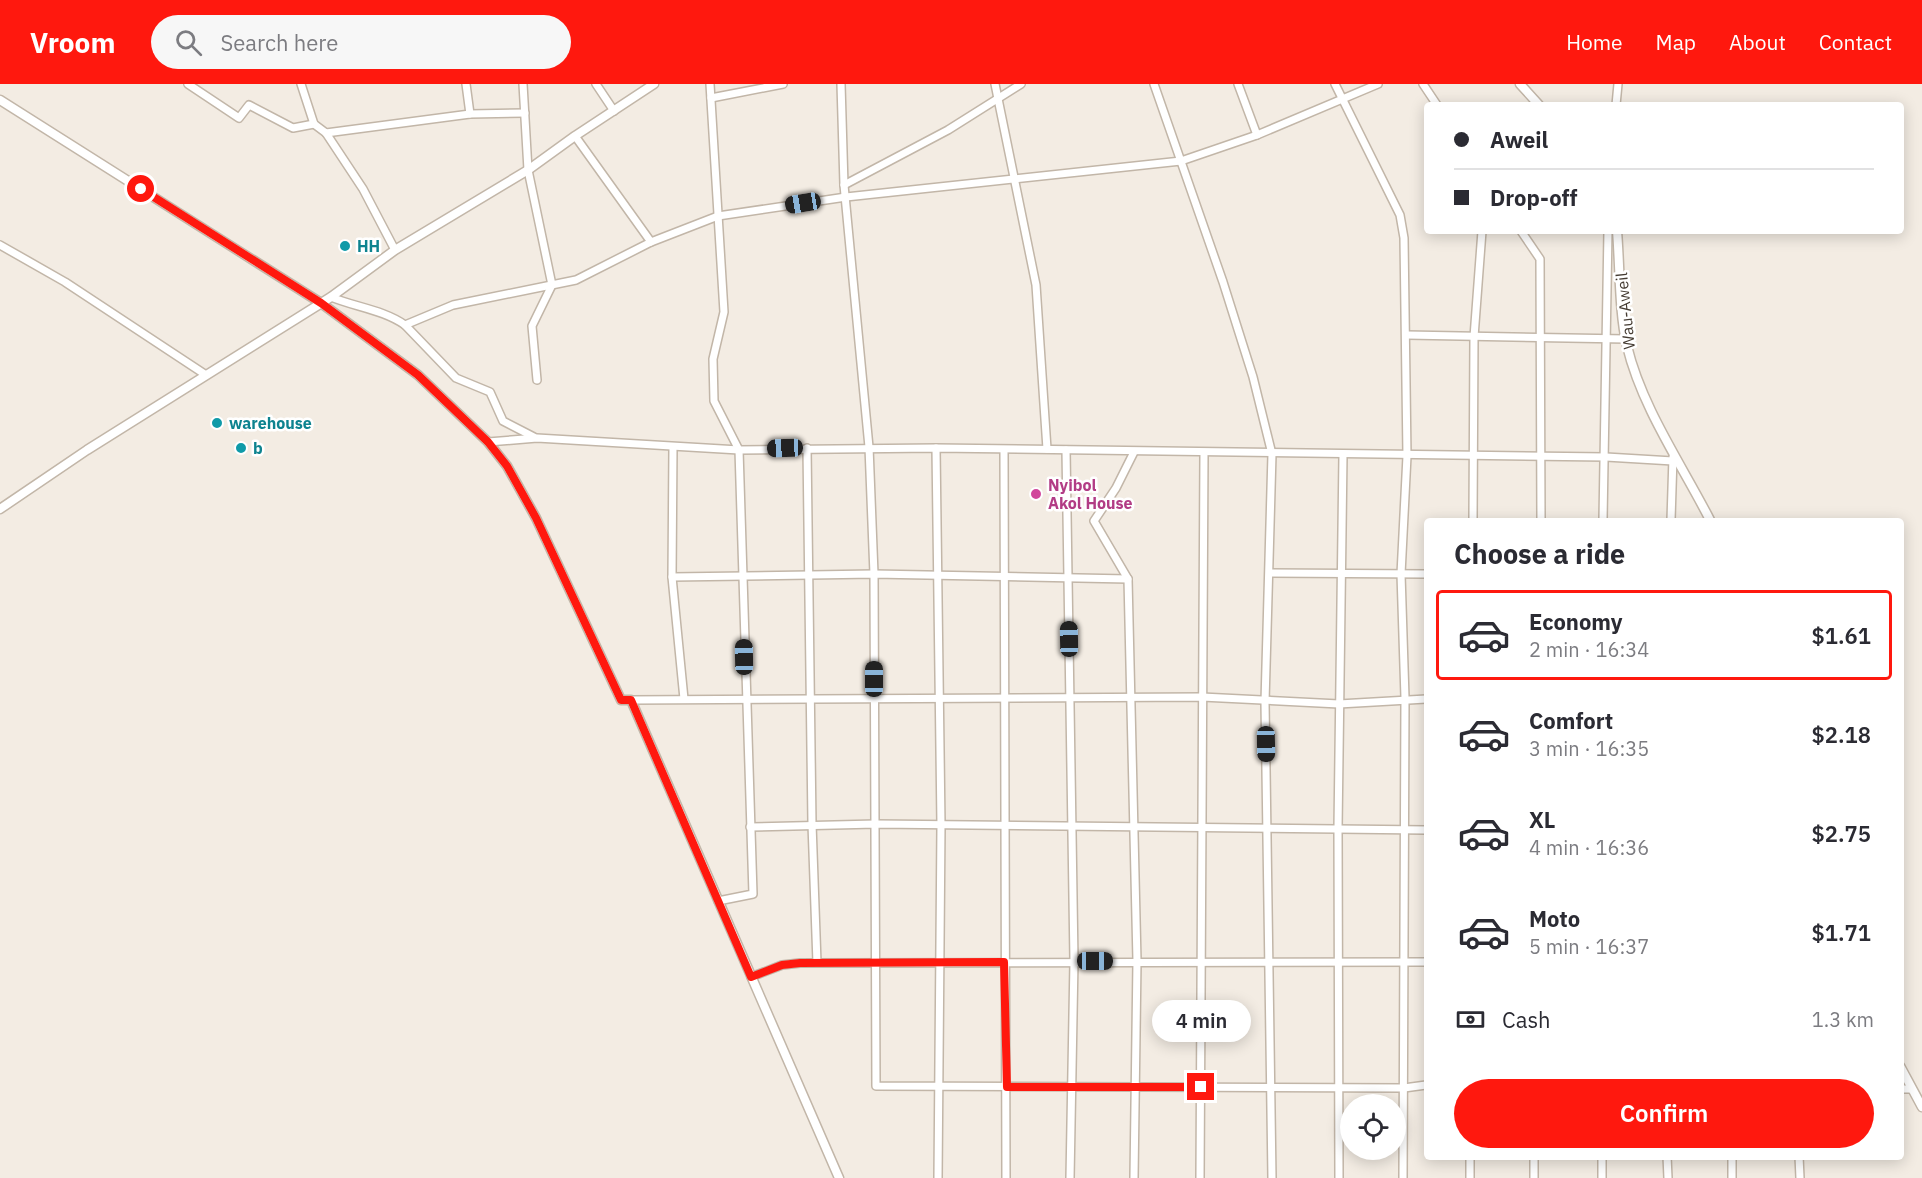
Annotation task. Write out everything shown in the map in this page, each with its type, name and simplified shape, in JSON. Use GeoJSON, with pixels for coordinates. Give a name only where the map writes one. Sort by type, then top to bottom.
{"type":"FeatureCollection","features":[{"type":"Feature","properties":{"kind":"street"},"geometry":{"type":"LineString","coordinates":[[188,84],[239,118],[249,105],[293,128],[314,124]]}},
{"type":"Feature","properties":{"kind":"street"},"geometry":{"type":"LineString","coordinates":[[302,84],[314,124],[326,133],[363,189],[395,250]]}},
{"type":"Feature","properties":{"kind":"street"},"geometry":{"type":"LineString","coordinates":[[466,84],[470,114]]}},
{"type":"Feature","properties":{"kind":"street"},"geometry":{"type":"LineString","coordinates":[[523,84],[528,171],[552,285],[532,326],[537,380]]}},
{"type":"Feature","properties":{"kind":"street"},"geometry":{"type":"LineString","coordinates":[[596,84],[614,111]]}},
{"type":"Feature","properties":{"kind":"street"},"geometry":{"type":"LineString","coordinates":[[0,509],[331,297],[395,250],[528,171],[575,136],[654,84]]}},
{"type":"Feature","properties":{"kind":"street"},"geometry":{"type":"LineString","coordinates":[[710,84],[724,312],[713,359],[714,401],[739,450],[745,698],[753,894],[718,902]]}},
{"type":"Feature","properties":{"kind":"street"},"geometry":{"type":"LineString","coordinates":[[711,98],[783,84]]}},
{"type":"Feature","properties":{"kind":"street"},"geometry":{"type":"LineString","coordinates":[[841,84],[844,185],[869,447],[874,574],[876,1086],[1404,1088],[1424,1085]]}},
{"type":"Feature","properties":{"kind":"street"},"geometry":{"type":"LineString","coordinates":[[996,84],[1013,180],[1036,285],[1047,449]]}},
{"type":"Feature","properties":{"kind":"street"},"geometry":{"type":"LineString","coordinates":[[844,185],[948,129],[1021,84]]}},
{"type":"Feature","properties":{"kind":"street"},"geometry":{"type":"LineString","coordinates":[[1154,84],[1252,377],[1272,454],[1265,702],[1272,1178]]}},
{"type":"Feature","properties":{"kind":"street"},"geometry":{"type":"LineString","coordinates":[[1238,84],[1257,135]]}},
{"type":"Feature","properties":{"kind":"street"},"geometry":{"type":"LineString","coordinates":[[1335,84],[1375,159],[1400,216],[1404,238],[1407,456],[1401,574],[1405,698],[1403,1178]]}},
{"type":"Feature","properties":{"kind":"street"},"geometry":{"type":"LineString","coordinates":[[405,325],[453,305],[576,280],[651,242],[718,216],[846,197],[1180,161],[1257,135],[1343,101],[1378,84]]}},
{"type":"Feature","properties":{"kind":"street"},"geometry":{"type":"LineString","coordinates":[[1423,84],[1435,102]]}},
{"type":"Feature","properties":{"kind":"street"},"geometry":{"type":"LineString","coordinates":[[1520,84],[1536,102]]}},
{"type":"Feature","properties":{"kind":"street"},"geometry":{"type":"LineString","coordinates":[[1616,102],[1618,84]]}},
{"type":"Feature","properties":{"kind":"street"},"geometry":{"type":"LineString","coordinates":[[0,100],[321,303],[418,375],[488,442],[507,466],[536,518],[621,700],[1202,698],[1339,704],[1405,698],[1424,699]]}},
{"type":"Feature","properties":{"kind":"street"},"geometry":{"type":"LineString","coordinates":[[326,133],[470,114],[525,113]]}},
{"type":"Feature","properties":{"kind":"street"},"geometry":{"type":"LineString","coordinates":[[575,136],[651,242]]}},
{"type":"Feature","properties":{"kind":"street"},"geometry":{"type":"LineString","coordinates":[[1473,518],[1474,337],[1482,234]]}},
{"type":"Feature","properties":{"kind":"street"},"geometry":{"type":"LineString","coordinates":[[1523,234],[1540,260],[1541,518]]}},
{"type":"Feature","properties":{"kind":"street"},"geometry":{"type":"LineString","coordinates":[[1603,518],[1606,457],[1605,341],[1608,234]]}},
{"type":"Feature","properties":{"kind":"street","name":"Wau-Aweil"},"geometry":{"type":"LineString","coordinates":[[1617,234],[1626,339],[1632,363],[1673,458],[1709,518]]}},
{"type":"Feature","properties":{"kind":"street"},"geometry":{"type":"LineString","coordinates":[[0,245],[65,282],[206,375]]}},
{"type":"Feature","properties":{"kind":"street"},"geometry":{"type":"LineString","coordinates":[[331,297],[363,309],[391,315],[405,325],[456,378],[490,392],[503,421],[537,438]]}},
{"type":"Feature","properties":{"kind":"street"},"geometry":{"type":"LineString","coordinates":[[1407,335],[1605,341],[1626,339]]}},
{"type":"Feature","properties":{"kind":"street"},"geometry":{"type":"LineString","coordinates":[[488,442],[537,438],[739,450],[869,447],[1673,458],[1671,518]]}},
{"type":"Feature","properties":{"kind":"street"},"geometry":{"type":"LineString","coordinates":[[673,447],[672,577],[684,699]]}},
{"type":"Feature","properties":{"kind":"street"},"geometry":{"type":"LineString","coordinates":[[807,448],[812,824],[817,963]]}},
{"type":"Feature","properties":{"kind":"street"},"geometry":{"type":"LineString","coordinates":[[936,448],[941,825],[938,1178]]}},
{"type":"Feature","properties":{"kind":"street"},"geometry":{"type":"LineString","coordinates":[[1004,450],[1006,1178]]}},
{"type":"Feature","properties":{"kind":"street"},"geometry":{"type":"LineString","coordinates":[[1066,450],[1074,961],[1070,1178]]}},
{"type":"Feature","properties":{"kind":"street"},"geometry":{"type":"LineString","coordinates":[[1134,452],[1116,488],[1094,521],[1128,579],[1137,961],[1134,1178]]}},
{"type":"Feature","properties":{"kind":"street"},"geometry":{"type":"LineString","coordinates":[[1200,1178],[1204,453]]}},
{"type":"Feature","properties":{"kind":"street"},"geometry":{"type":"LineString","coordinates":[[1339,1178],[1337,962],[1343,455]]}},
{"type":"Feature","properties":{"kind":"street"},"geometry":{"type":"LineString","coordinates":[[1270,573],[1340,576],[1424,574]]}},
{"type":"Feature","properties":{"kind":"street"},"geometry":{"type":"LineString","coordinates":[[672,577],[874,574],[1128,579]]}},
{"type":"Feature","properties":{"kind":"street"},"geometry":{"type":"LineString","coordinates":[[631,700],[839,1178]]}},
{"type":"Feature","properties":{"kind":"street"},"geometry":{"type":"LineString","coordinates":[[750,827],[876,824],[1424,830]]}},
{"type":"Feature","properties":{"kind":"street"},"geometry":{"type":"LineString","coordinates":[[751,977],[782,965],[817,963],[1424,962]]}},
{"type":"Feature","properties":{"kind":"street"},"geometry":{"type":"LineString","coordinates":[[1904,1074],[1922,1107]]}},
{"type":"Feature","properties":{"kind":"street"},"geometry":{"type":"LineString","coordinates":[[1904,1089],[1912,1089]]}},
{"type":"Feature","properties":{"kind":"street"},"geometry":{"type":"LineString","coordinates":[[1470,1160],[1470,1178]]}},
{"type":"Feature","properties":{"kind":"street"},"geometry":{"type":"LineString","coordinates":[[1534,1160],[1534,1178]]}},
{"type":"Feature","properties":{"kind":"street"},"geometry":{"type":"LineString","coordinates":[[1602,1160],[1602,1178]]}},
{"type":"Feature","properties":{"kind":"street"},"geometry":{"type":"LineString","coordinates":[[1667,1160],[1668,1178]]}},
{"type":"Feature","properties":{"kind":"street"},"geometry":{"type":"LineString","coordinates":[[1732,1160],[1732,1178]]}},
{"type":"Feature","properties":{"kind":"street"},"geometry":{"type":"LineString","coordinates":[[1799,1160],[1800,1178]]}},
{"type":"Feature","properties":{"kind":"place","name":"HH"},"geometry":{"type":"Point","coordinates":[345,246]}},
{"type":"Feature","properties":{"kind":"place","name":"warehouse"},"geometry":{"type":"Point","coordinates":[217,423]}},
{"type":"Feature","properties":{"kind":"place","name":"b"},"geometry":{"type":"Point","coordinates":[241,448]}},
{"type":"Feature","properties":{"kind":"place","name":"Nyibol Akol House"},"geometry":{"type":"Point","coordinates":[1036,494]}},
{"type":"Feature","properties":{"kind":"route"},"geometry":{"type":"LineString","coordinates":[[141,189],[321,303],[418,375],[498,454],[536,518],[621,700],[631,700],[751,977],[782,965],[800,963],[1004,962],[1007,1087],[1201,1087]]}}]}
